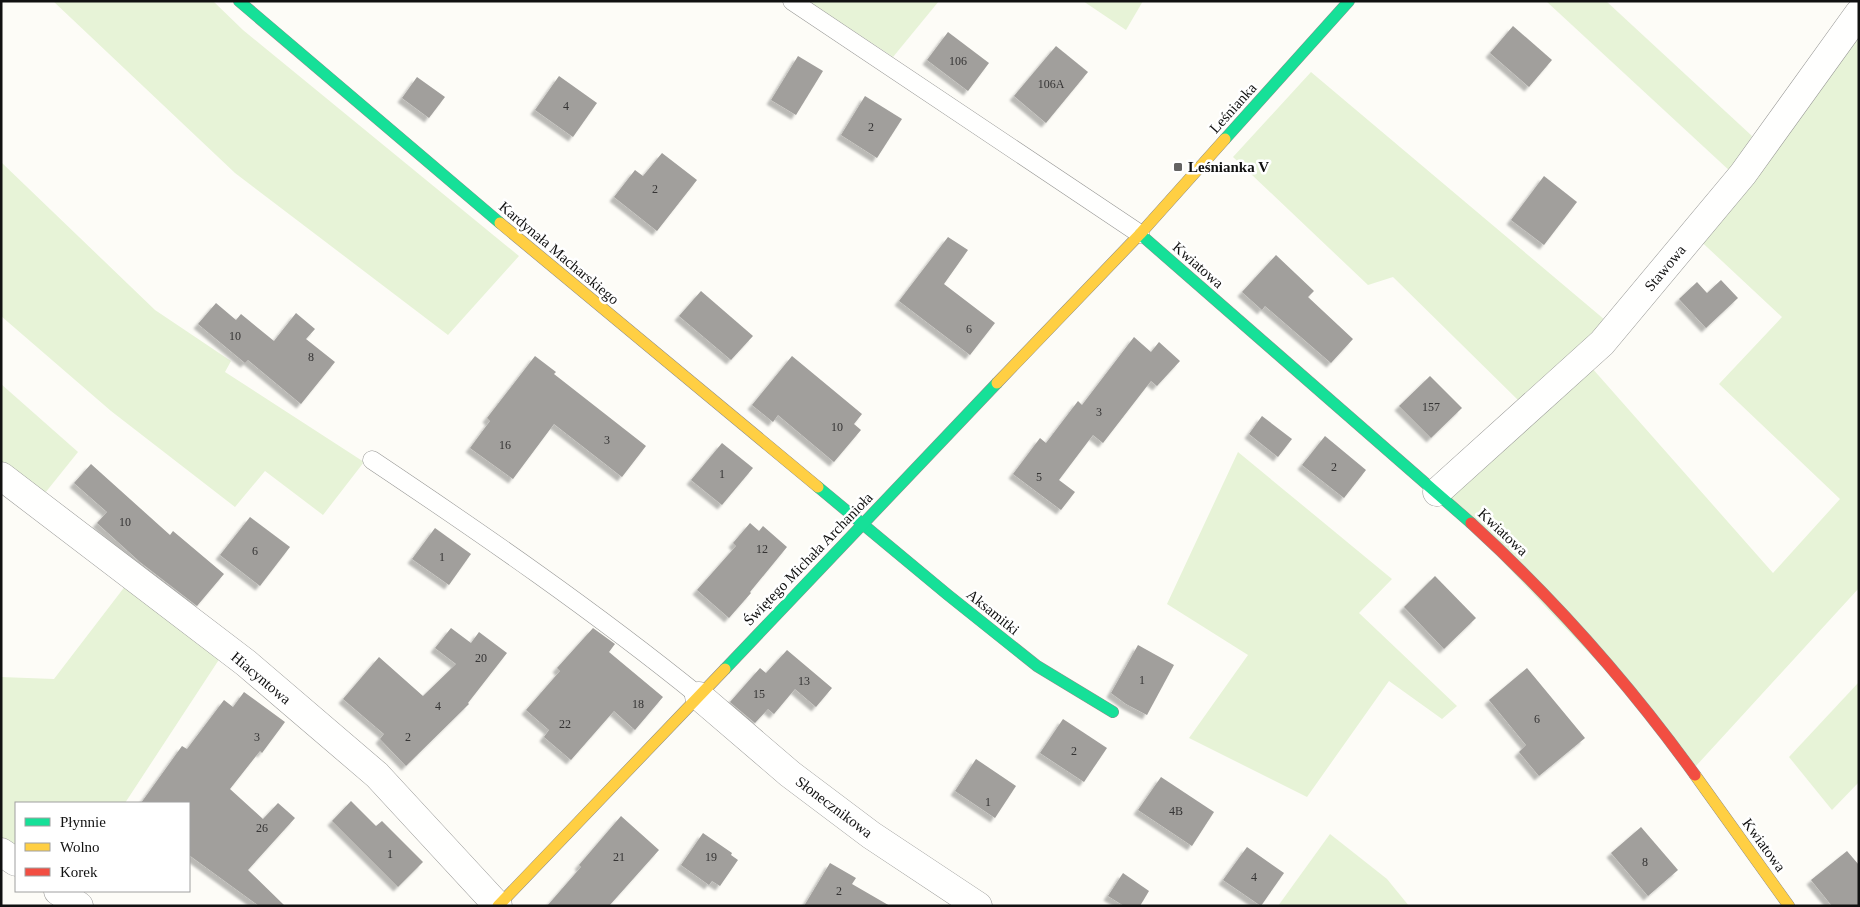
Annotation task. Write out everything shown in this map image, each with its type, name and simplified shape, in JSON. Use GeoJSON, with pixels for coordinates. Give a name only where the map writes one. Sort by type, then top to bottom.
{"type":"FeatureCollection","features":[{"type":"Feature","properties":{"kind":"street","name":"Kardynała Macharskiego"},"geometry":{"type":"LineString","coordinates":[[239,1],[442,174],[862,524]]}},
{"type":"Feature","properties":{"kind":"street","name":"Leśnianka"},"geometry":{"type":"LineString","coordinates":[[1140,234],[1350,1]]}},
{"type":"Feature","properties":{"kind":"street","name":"Stawowa"},"geometry":{"type":"LineString","coordinates":[[1437,492],[1602,343],[1743,174],[1859,12]]}},
{"type":"Feature","properties":{"kind":"street","name":"Świętego Michała Archanioła"},"geometry":{"type":"LineString","coordinates":[[498,906],[1140,234]]}},
{"type":"Feature","properties":{"kind":"street","name":"Kwiatowa"},"geometry":{"type":"LineString","coordinates":[[1140,234],[1437,492],[1516,564],[1603,660],[1678,752],[1789,906]]}},
{"type":"Feature","properties":{"kind":"street","name":"Hiacyntowa"},"geometry":{"type":"LineString","coordinates":[[1,476],[246,663],[377,775],[498,906]]}},
{"type":"Feature","properties":{"kind":"street","name":"Aksamitki"},"geometry":{"type":"LineString","coordinates":[[862,524],[1037,666],[1113,712]]}},
{"type":"Feature","properties":{"kind":"street","name":"Słonecznikowa"},"geometry":{"type":"LineString","coordinates":[[698,696],[790,774],[871,835],[978,906]]}},
{"type":"Feature","properties":{"kind":"street"},"geometry":{"type":"LineString","coordinates":[[1,852],[15,861]]}},
{"type":"Feature","properties":{"kind":"street"},"geometry":{"type":"LineString","coordinates":[[59,892],[79,906]]}},
{"type":"Feature","properties":{"kind":"lane"},"geometry":{"type":"LineString","coordinates":[[792,1],[1140,234]]}},
{"type":"Feature","properties":{"kind":"lane"},"geometry":{"type":"LineString","coordinates":[[372,460],[499,545],[632,643],[698,696]]}},
{"type":"Feature","properties":{"kind":"green space"},"geometry":{"type":"Polygon","coordinates":[[[53,1],[213,1],[243,30],[519,256],[448,335],[235,173],[53,1]]]}},
{"type":"Feature","properties":{"kind":"green space"},"geometry":{"type":"Polygon","coordinates":[[[808,1],[939,1],[893,57],[808,1]]]}},
{"type":"Feature","properties":{"kind":"green space"},"geometry":{"type":"Polygon","coordinates":[[[1083,1],[1143,1],[1126,30],[1083,1]]]}},
{"type":"Feature","properties":{"kind":"green space"},"geometry":{"type":"Polygon","coordinates":[[[1546,1],[1606,1],[1752,136],[1731,172],[1546,1]]]}},
{"type":"Feature","properties":{"kind":"green space"},"geometry":{"type":"Polygon","coordinates":[[[1859,6],[1859,588],[1696,766],[1437,492],[1584,359],[1773,573],[1840,499],[1719,384],[1782,317],[1693,234],[1859,6]]]}},
{"type":"Feature","properties":{"kind":"green space"},"geometry":{"type":"Polygon","coordinates":[[[1311,72],[1605,320],[1521,403],[1393,277],[1368,285],[1233,157],[1311,72]]]}},
{"type":"Feature","properties":{"kind":"green space"},"geometry":{"type":"Polygon","coordinates":[[[1,162],[155,310],[231,361],[225,372],[364,462],[323,515],[265,471],[235,507],[111,411],[1,316],[1,162]]]}},
{"type":"Feature","properties":{"kind":"green space"},"geometry":{"type":"Polygon","coordinates":[[[1,384],[78,452],[41,498],[1,468],[1,384]]]}},
{"type":"Feature","properties":{"kind":"green space"},"geometry":{"type":"Polygon","coordinates":[[[1238,452],[1392,579],[1359,613],[1457,706],[1442,719],[1389,681],[1307,797],[1189,738],[1248,655],[1167,604],[1238,452]]]}},
{"type":"Feature","properties":{"kind":"green space"},"geometry":{"type":"Polygon","coordinates":[[[126,585],[220,658],[126,802],[15,802],[15,851],[1,842],[1,677],[54,679],[126,585]]]}},
{"type":"Feature","properties":{"kind":"green space"},"geometry":{"type":"Polygon","coordinates":[[[1859,682],[1859,782],[1832,810],[1789,757],[1859,682]]]}},
{"type":"Feature","properties":{"kind":"green space"},"geometry":{"type":"Polygon","coordinates":[[[1330,834],[1387,879],[1409,906],[1278,906],[1330,834]]]}},
{"type":"Feature","properties":{"kind":"building"},"geometry":{"type":"Polygon","coordinates":[[[1513,26],[1552,60],[1529,87],[1490,53],[1513,26]]]}},
{"type":"Feature","properties":{"kind":"building"},"geometry":{"type":"Polygon","coordinates":[[[948,32],[989,63],[968,91],[927,60],[948,32]]]}},
{"type":"Feature","properties":{"kind":"building"},"geometry":{"type":"Polygon","coordinates":[[[1056,46],[1088,72],[1046,123],[1014,96],[1056,46]]]}},
{"type":"Feature","properties":{"kind":"building"},"geometry":{"type":"Polygon","coordinates":[[[798,56],[823,71],[796,115],[771,100],[798,56]]]}},
{"type":"Feature","properties":{"kind":"building"},"geometry":{"type":"Polygon","coordinates":[[[559,76],[597,103],[573,137],[535,110],[559,76]]]}},
{"type":"Feature","properties":{"kind":"building"},"geometry":{"type":"Polygon","coordinates":[[[417,77],[445,97],[429,118],[402,98],[417,77]]]}},
{"type":"Feature","properties":{"kind":"building"},"geometry":{"type":"Polygon","coordinates":[[[865,96],[902,119],[877,158],[841,135],[865,96]]]}},
{"type":"Feature","properties":{"kind":"building"},"geometry":{"type":"Polygon","coordinates":[[[662,153],[697,180],[657,231],[614,197],[635,170],[643,176],[662,153]]]}},
{"type":"Feature","properties":{"kind":"building"},"geometry":{"type":"Polygon","coordinates":[[[1544,176],[1577,202],[1544,245],[1511,220],[1544,176]]]}},
{"type":"Feature","properties":{"kind":"building"},"geometry":{"type":"Polygon","coordinates":[[[948,237],[968,250],[944,284],[995,323],[970,355],[899,301],[948,237]]]}},
{"type":"Feature","properties":{"kind":"building"},"geometry":{"type":"Polygon","coordinates":[[[1276,255],[1314,291],[1308,297],[1353,339],[1331,363],[1265,306],[1262,310],[1242,292],[1276,255]]]}},
{"type":"Feature","properties":{"kind":"building"},"geometry":{"type":"Polygon","coordinates":[[[1721,280],[1738,298],[1706,328],[1679,299],[1697,282],[1707,293],[1721,280]]]}},
{"type":"Feature","properties":{"kind":"building"},"geometry":{"type":"Polygon","coordinates":[[[701,291],[753,336],[731,360],[679,316],[701,291]]]}},
{"type":"Feature","properties":{"kind":"building"},"geometry":{"type":"Polygon","coordinates":[[[216,303],[236,320],[241,314],[274,341],[296,313],[315,329],[306,339],[335,362],[301,404],[248,360],[245,363],[198,324],[216,303]]]}},
{"type":"Feature","properties":{"kind":"building"},"geometry":{"type":"Polygon","coordinates":[[[1134,337],[1151,352],[1159,342],[1180,361],[1157,386],[1151,381],[1103,443],[1093,435],[1059,480],[1075,492],[1061,510],[1013,474],[1040,438],[1046,443],[1078,401],[1082,405],[1134,337]]]}},
{"type":"Feature","properties":{"kind":"building"},"geometry":{"type":"Polygon","coordinates":[[[535,356],[556,372],[554,374],[646,446],[622,477],[554,424],[513,479],[470,448],[490,421],[487,418],[535,356]]]}},
{"type":"Feature","properties":{"kind":"building"},"geometry":{"type":"Polygon","coordinates":[[[792,356],[862,414],[854,424],[861,430],[834,462],[778,415],[773,422],[752,405],[792,356]]]}},
{"type":"Feature","properties":{"kind":"building"},"geometry":{"type":"Polygon","coordinates":[[[1430,376],[1462,408],[1431,438],[1399,406],[1430,376]]]}},
{"type":"Feature","properties":{"kind":"building"},"geometry":{"type":"Polygon","coordinates":[[[1262,416],[1292,439],[1278,457],[1249,434],[1262,416]]]}},
{"type":"Feature","properties":{"kind":"building"},"geometry":{"type":"Polygon","coordinates":[[[1325,436],[1366,470],[1344,498],[1302,465],[1325,436]]]}},
{"type":"Feature","properties":{"kind":"building"},"geometry":{"type":"Polygon","coordinates":[[[722,443],[753,468],[722,505],[691,480],[722,443]]]}},
{"type":"Feature","properties":{"kind":"building"},"geometry":{"type":"Polygon","coordinates":[[[91,464],[170,535],[173,531],[224,574],[197,606],[140,562],[97,523],[107,512],[74,483],[91,464]]]}},
{"type":"Feature","properties":{"kind":"building"},"geometry":{"type":"Polygon","coordinates":[[[250,517],[290,547],[260,586],[220,555],[250,517]]]}},
{"type":"Feature","properties":{"kind":"building"},"geometry":{"type":"Polygon","coordinates":[[[750,523],[759,531],[763,526],[787,547],[729,618],[697,590],[736,546],[733,543],[750,523]]]}},
{"type":"Feature","properties":{"kind":"building"},"geometry":{"type":"Polygon","coordinates":[[[435,528],[471,554],[449,585],[412,559],[435,528]]]}},
{"type":"Feature","properties":{"kind":"building"},"geometry":{"type":"Polygon","coordinates":[[[1435,576],[1476,618],[1444,649],[1404,607],[1435,576]]]}},
{"type":"Feature","properties":{"kind":"building"},"geometry":{"type":"Polygon","coordinates":[[[451,628],[471,643],[479,632],[507,653],[469,704],[406,766],[380,739],[384,734],[343,699],[379,657],[423,696],[456,664],[435,648],[451,628]]]}},
{"type":"Feature","properties":{"kind":"building"},"geometry":{"type":"Polygon","coordinates":[[[593,628],[615,644],[609,652],[663,697],[635,730],[614,711],[571,760],[544,737],[549,730],[526,710],[560,671],[557,668],[593,628]]]}},
{"type":"Feature","properties":{"kind":"building"},"geometry":{"type":"Polygon","coordinates":[[[1138,645],[1174,665],[1147,715],[1126,704],[1111,693],[1138,645]]]}},
{"type":"Feature","properties":{"kind":"building"},"geometry":{"type":"Polygon","coordinates":[[[787,650],[832,688],[816,707],[795,689],[774,714],[768,709],[755,723],[730,702],[760,668],[766,673],[787,650]]]}},
{"type":"Feature","properties":{"kind":"building"},"geometry":{"type":"Polygon","coordinates":[[[1527,668],[1585,738],[1539,776],[1519,752],[1526,745],[1489,700],[1527,668]]]}},
{"type":"Feature","properties":{"kind":"building"},"geometry":{"type":"Polygon","coordinates":[[[244,692],[285,722],[262,753],[260,751],[230,789],[263,819],[278,803],[295,818],[248,870],[285,906],[259,906],[190,856],[190,802],[142,802],[182,746],[187,749],[224,700],[233,707],[244,692]]]}},
{"type":"Feature","properties":{"kind":"building"},"geometry":{"type":"Polygon","coordinates":[[[1063,719],[1107,748],[1084,782],[1040,753],[1063,719]]]}},
{"type":"Feature","properties":{"kind":"building"},"geometry":{"type":"Polygon","coordinates":[[[976,759],[1016,786],[995,818],[955,791],[976,759]]]}},
{"type":"Feature","properties":{"kind":"building"},"geometry":{"type":"Polygon","coordinates":[[[1161,777],[1214,812],[1192,846],[1138,810],[1161,777]]]}},
{"type":"Feature","properties":{"kind":"building"},"geometry":{"type":"Polygon","coordinates":[[[351,801],[376,826],[382,821],[423,862],[398,887],[332,821],[351,801]]]}},
{"type":"Feature","properties":{"kind":"building"},"geometry":{"type":"Polygon","coordinates":[[[621,816],[659,850],[609,906],[547,906],[581,867],[579,865],[621,816]]]}},
{"type":"Feature","properties":{"kind":"building"},"geometry":{"type":"Polygon","coordinates":[[[1641,827],[1678,870],[1648,896],[1611,853],[1641,827]]]}},
{"type":"Feature","properties":{"kind":"building"},"geometry":{"type":"Polygon","coordinates":[[[703,833],[732,853],[731,855],[738,860],[720,886],[712,881],[709,885],[681,865],[703,833]]]}},
{"type":"Feature","properties":{"kind":"building"},"geometry":{"type":"Polygon","coordinates":[[[1247,847],[1284,873],[1261,906],[1223,880],[1247,847]]]}},
{"type":"Feature","properties":{"kind":"building"},"geometry":{"type":"Polygon","coordinates":[[[1847,851],[1859,865],[1859,906],[1832,906],[1811,880],[1847,851]]]}},
{"type":"Feature","properties":{"kind":"building"},"geometry":{"type":"Polygon","coordinates":[[[830,863],[856,878],[852,884],[890,906],[804,906],[830,863]]]}},
{"type":"Feature","properties":{"kind":"building"},"geometry":{"type":"Polygon","coordinates":[[[1123,873],[1149,891],[1140,906],[1124,906],[1108,896],[1123,873]]]}},
{"type":"Feature","properties":{"kind":"traffic: fast"},"geometry":{"type":"LineString","coordinates":[[239,1],[500,223]]}},
{"type":"Feature","properties":{"kind":"traffic: fast"},"geometry":{"type":"LineString","coordinates":[[1225,139],[1349,1]]}},
{"type":"Feature","properties":{"kind":"traffic: fast"},"geometry":{"type":"LineString","coordinates":[[1140,234],[1471,523]]}},
{"type":"Feature","properties":{"kind":"traffic: fast"},"geometry":{"type":"LineString","coordinates":[[725,669],[997,383]]}},
{"type":"Feature","properties":{"kind":"traffic: fast"},"geometry":{"type":"LineString","coordinates":[[818,487],[1037,666],[1113,712]]}},
{"type":"Feature","properties":{"kind":"traffic: slow"},"geometry":{"type":"LineString","coordinates":[[997,383],[1140,234],[1225,139]]}},
{"type":"Feature","properties":{"kind":"traffic: slow"},"geometry":{"type":"LineString","coordinates":[[500,223],[818,487]]}},
{"type":"Feature","properties":{"kind":"traffic: slow"},"geometry":{"type":"LineString","coordinates":[[498,906],[725,669]]}},
{"type":"Feature","properties":{"kind":"traffic: slow"},"geometry":{"type":"LineString","coordinates":[[1695,775],[1789,906]]}},
{"type":"Feature","properties":{"kind":"traffic: jam"},"geometry":{"type":"LineString","coordinates":[[1471,523],[1531,581],[1589,643],[1644,708],[1695,775]]}},
{"type":"Feature","properties":{"kind":"place","name":"Leśnianka V"},"geometry":{"type":"Point","coordinates":[1178,167]}}]}
